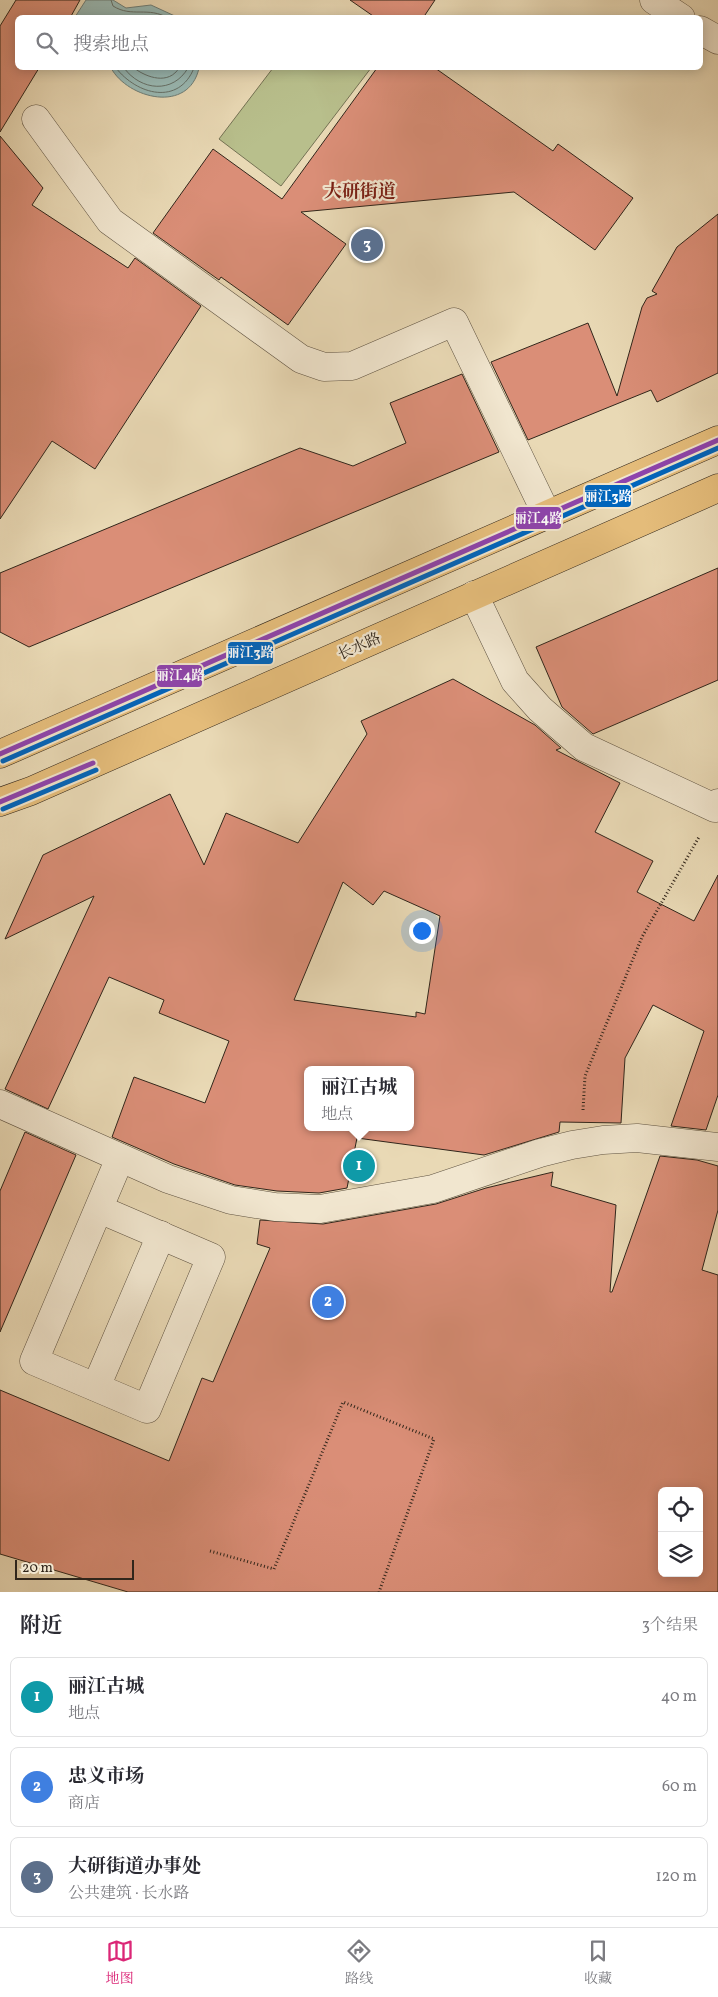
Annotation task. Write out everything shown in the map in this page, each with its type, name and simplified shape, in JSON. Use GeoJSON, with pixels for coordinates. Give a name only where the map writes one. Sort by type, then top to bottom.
{"type":"FeatureCollection","features":[{"type":"Feature","properties":{"kind":"highway"},"geometry":{"type":"LineString","coordinates":[[0,754],[718,440]]}},
{"type":"Feature","properties":{"kind":"highway","name":"长水路"},"geometry":{"type":"LineString","coordinates":[[0,802],[31,791],[718,488]]}},
{"type":"Feature","properties":{"kind":"street"},"geometry":{"type":"LineString","coordinates":[[654,0],[676,15]]}},
{"type":"Feature","properties":{"kind":"street"},"geometry":{"type":"LineString","coordinates":[[703,32],[718,40]]}},
{"type":"Feature","properties":{"kind":"street"},"geometry":{"type":"LineString","coordinates":[[36,119],[110,221],[300,359],[324,367],[352,366],[454,322],[547,515]]}},
{"type":"Feature","properties":{"kind":"street"},"geometry":{"type":"LineString","coordinates":[[474,595],[515,681],[540,709],[584,748],[716,806]]}},
{"type":"Feature","properties":{"kind":"street"},"geometry":{"type":"LineString","coordinates":[[0,1104],[168,1179],[231,1200],[275,1207],[320,1209],[434,1188],[540,1153],[582,1143],[637,1138],[718,1147]]}},
{"type":"Feature","properties":{"kind":"street"},"geometry":{"type":"LineString","coordinates":[[99,1209],[212,1256],[147,1409],[34,1361],[120,1158]]}},
{"type":"Feature","properties":{"kind":"street"},"geometry":{"type":"LineString","coordinates":[[96,1387],[160,1235]]}},
{"type":"Feature","properties":{"kind":"path"},"geometry":{"type":"LineString","coordinates":[[582,1143],[585,1076],[642,937],[716,806]]}},
{"type":"Feature","properties":{"kind":"path"},"geometry":{"type":"LineString","coordinates":[[210,1551],[274,1569],[343,1402],[434,1439],[379,1592]]}},
{"type":"Feature","properties":{"kind":"green space"},"geometry":{"type":"Polygon","coordinates":[[[271,70],[369,70],[281,186],[219,139],[271,70]]]}},
{"type":"Feature","properties":{"kind":"water"},"geometry":{"type":"Polygon","coordinates":[[[86,0],[113,0],[126,8],[151,5],[173,15],[76,15],[86,0]]]}},
{"type":"Feature","properties":{"kind":"water"},"geometry":{"type":"Polygon","coordinates":[[[112,70],[198,70],[193,82],[183,92],[171,96],[158,97],[144,94],[131,88],[119,79],[112,70]]]}},
{"type":"Feature","properties":{"kind":"building"},"geometry":{"type":"Polygon","coordinates":[[[16,0],[80,0],[72,15],[15,15],[15,70],[38,70],[0,132],[0,26],[16,0]]]}},
{"type":"Feature","properties":{"kind":"building"},"geometry":{"type":"Polygon","coordinates":[[[350,0],[435,0],[425,15],[372,15],[350,0]]]}},
{"type":"Feature","properties":{"kind":"building"},"geometry":{"type":"Polygon","coordinates":[[[376,70],[438,70],[553,151],[558,144],[633,198],[595,250],[514,192],[301,212],[346,244],[288,325],[221,277],[219,280],[153,233],[213,149],[282,199],[376,70]]]}},
{"type":"Feature","properties":{"kind":"building"},"geometry":{"type":"Polygon","coordinates":[[[0,136],[43,188],[32,205],[128,268],[135,258],[201,306],[95,469],[52,441],[0,519],[0,136]]]}},
{"type":"Feature","properties":{"kind":"building"},"geometry":{"type":"Polygon","coordinates":[[[718,214],[718,373],[657,402],[651,390],[528,440],[491,362],[588,323],[617,396],[642,307],[647,298],[657,294],[652,291],[677,247],[718,214]]]}},
{"type":"Feature","properties":{"kind":"building"},"geometry":{"type":"Polygon","coordinates":[[[462,374],[499,452],[29,647],[0,632],[0,573],[300,448],[353,466],[406,443],[390,403],[462,374]]]}},
{"type":"Feature","properties":{"kind":"building"},"geometry":{"type":"Polygon","coordinates":[[[718,568],[718,680],[593,734],[562,707],[536,647],[718,568]]]}},
{"type":"Feature","properties":{"kind":"building"},"geometry":{"type":"Polygon","coordinates":[[[453,679],[535,725],[561,748],[556,750],[620,783],[595,832],[653,861],[637,892],[694,921],[718,875],[718,1095],[706,1130],[671,1126],[704,1031],[653,1005],[625,1058],[621,1123],[560,1122],[559,1132],[484,1155],[357,1138],[347,1188],[319,1193],[277,1191],[235,1185],[174,1164],[112,1137],[134,1077],[205,1103],[229,1041],[159,1013],[164,1000],[109,977],[48,1109],[5,1089],[94,896],[5,939],[43,855],[170,794],[204,865],[226,813],[298,843],[367,734],[361,721],[453,679]],[[343,882],[294,1000],[416,1017],[416,1012],[425,1014],[440,916],[384,891],[373,905],[343,882]]]}},
{"type":"Feature","properties":{"kind":"building"},"geometry":{"type":"Polygon","coordinates":[[[25,1132],[76,1155],[0,1332],[0,1191],[25,1132]]]}},
{"type":"Feature","properties":{"kind":"building"},"geometry":{"type":"Polygon","coordinates":[[[660,1156],[697,1160],[718,1166],[718,1210],[702,1270],[718,1275],[718,1592],[128,1592],[0,1554],[0,1390],[169,1461],[202,1378],[213,1382],[270,1248],[257,1244],[260,1220],[323,1224],[436,1204],[486,1188],[553,1172],[551,1186],[616,1205],[610,1292],[612,1292],[660,1156]]]}},
{"type":"Feature","properties":{"kind":"transit line","name":"丽江4路"},"geometry":{"type":"LineString","coordinates":[[0,754],[718,440]]}},
{"type":"Feature","properties":{"kind":"transit line","name":"丽江3路"},"geometry":{"type":"LineString","coordinates":[[3,761],[718,448]]}},
{"type":"Feature","properties":{"kind":"transit line","name":"丽江4路"},"geometry":{"type":"LineString","coordinates":[[0,802],[93,763]]}},
{"type":"Feature","properties":{"kind":"transit line","name":"丽江3路"},"geometry":{"type":"LineString","coordinates":[[3,809],[96,770]]}},
{"type":"Feature","properties":{"kind":"place","name":"大研街道办事处"},"geometry":{"type":"Point","coordinates":[367,245]}},
{"type":"Feature","properties":{"kind":"place","name":"丽江古城"},"geometry":{"type":"Point","coordinates":[359,1166]}},
{"type":"Feature","properties":{"kind":"place","name":"忠义市场"},"geometry":{"type":"Point","coordinates":[328,1302]}},
{"type":"Feature","properties":{"kind":"district","name":"大研街道"},"geometry":{"type":"Point","coordinates":[360,191]}}]}
